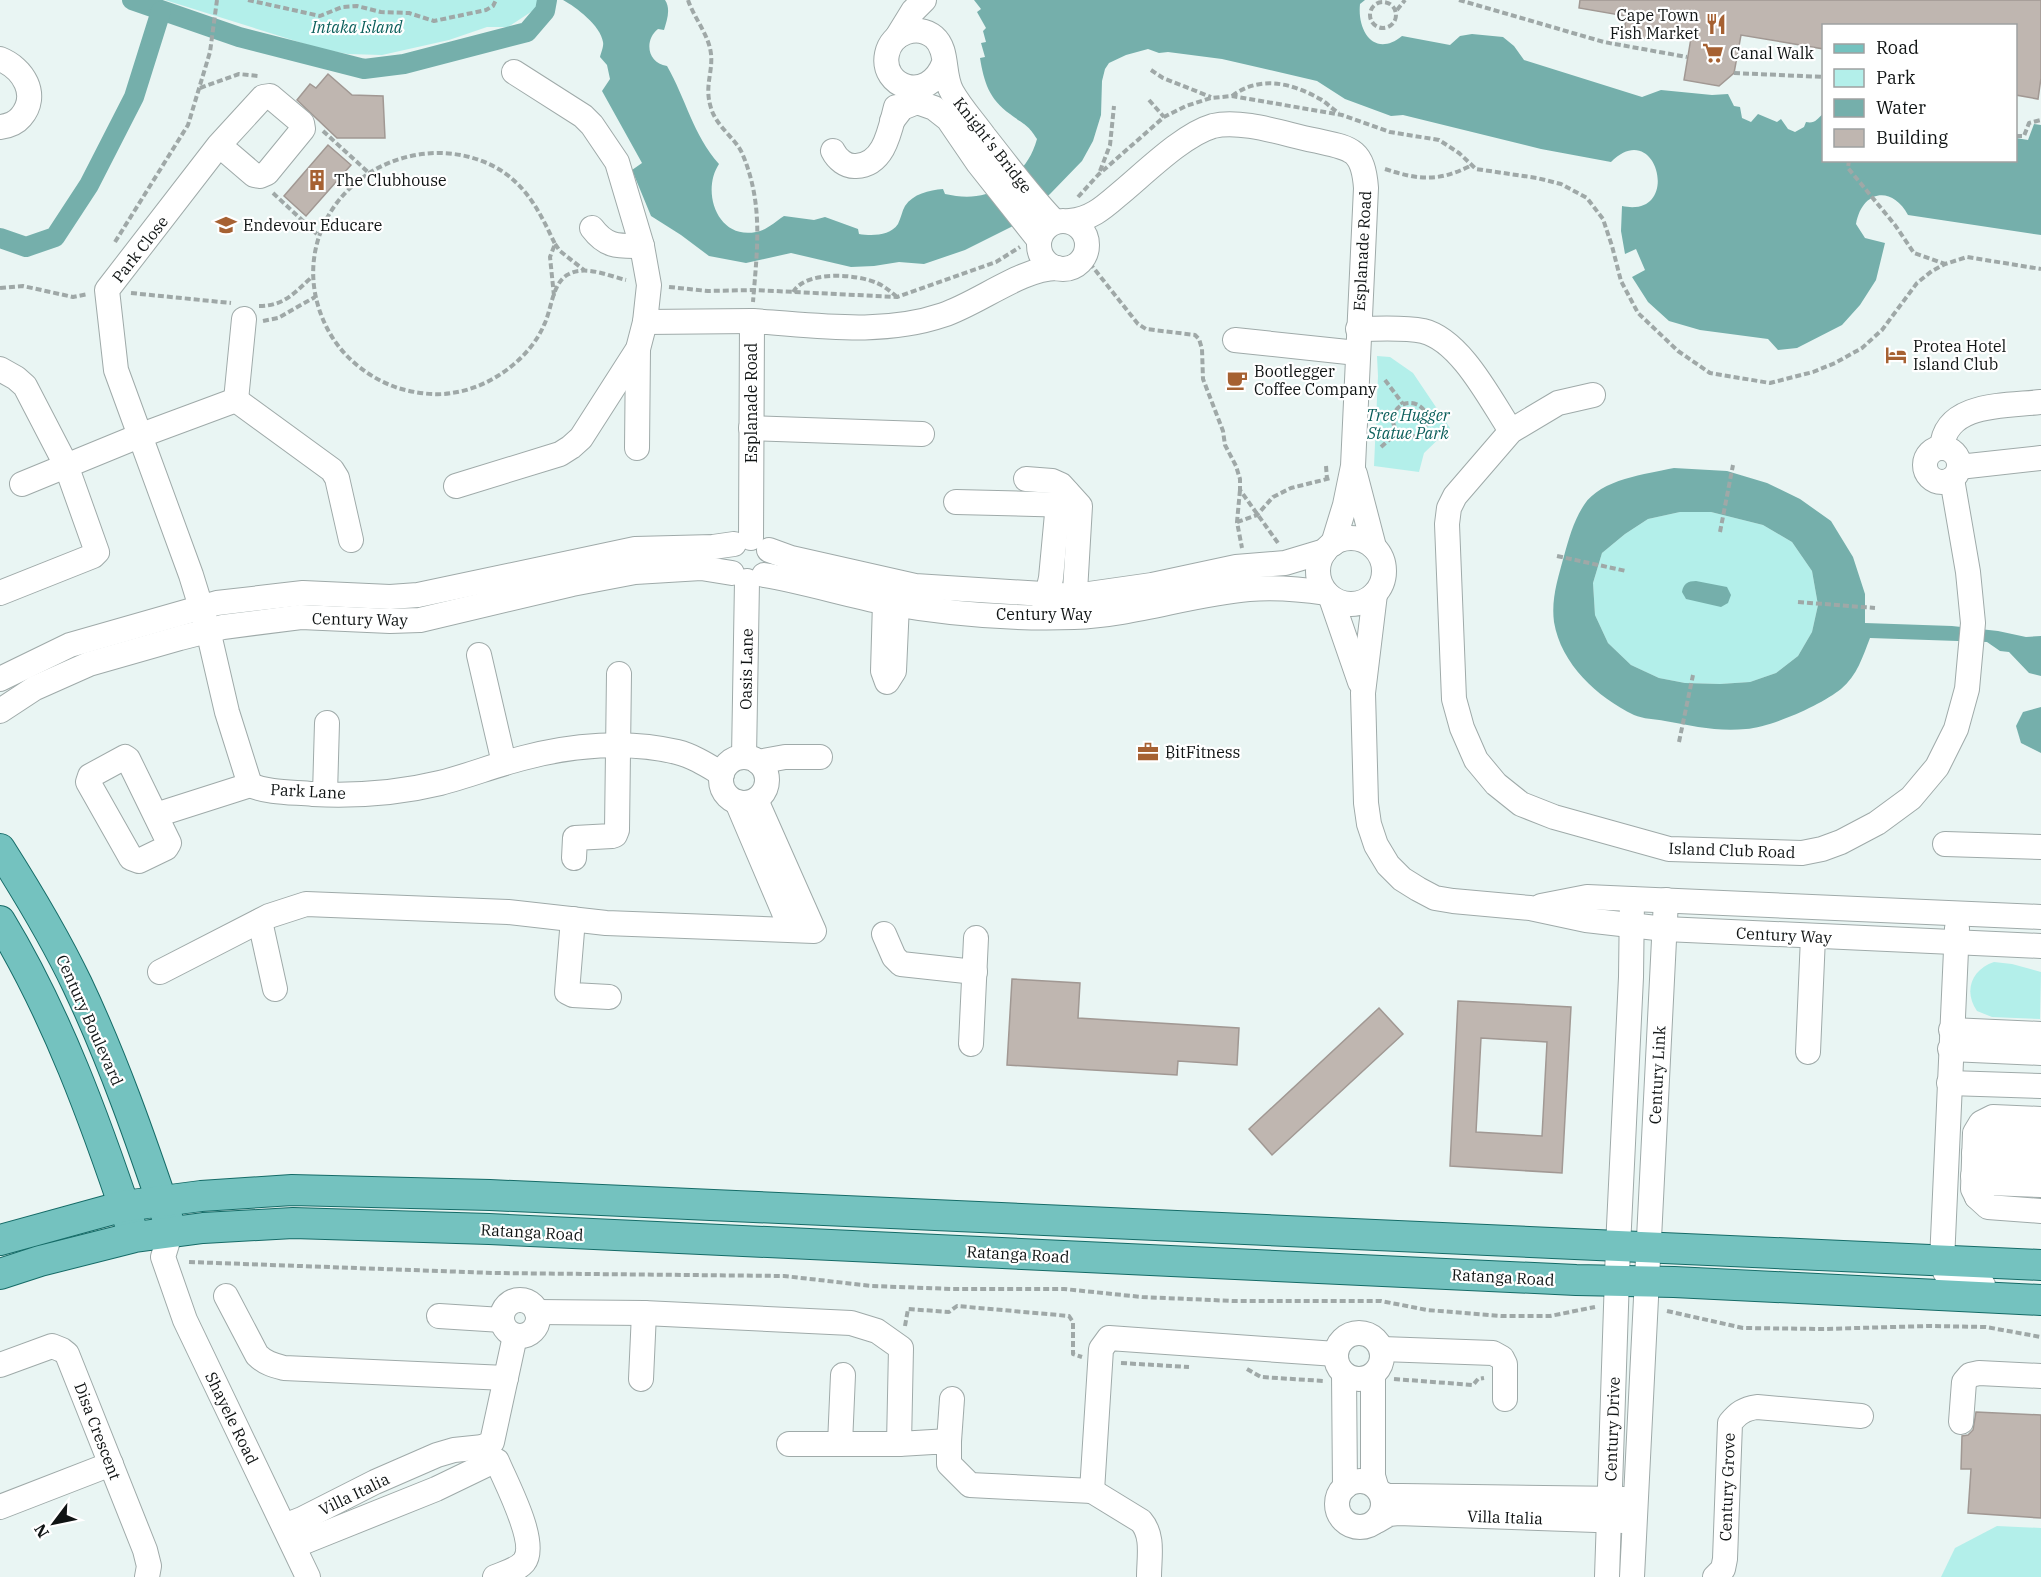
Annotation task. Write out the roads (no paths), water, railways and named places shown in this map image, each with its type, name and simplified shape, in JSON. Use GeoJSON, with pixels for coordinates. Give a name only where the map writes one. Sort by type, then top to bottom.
{"type":"FeatureCollection","features":[{"type":"Feature","properties":{"kind":"main road","name":"Century Boulevard"},"geometry":{"type":"LineString","coordinates":[[0,849],[30,896],[77,984],[130,1112],[161,1200],[167,1244]]}},
{"type":"Feature","properties":{"kind":"main road"},"geometry":{"type":"LineString","coordinates":[[0,921],[44,1004],[83,1094],[135,1237]]}},
{"type":"Feature","properties":{"kind":"main road","name":"Ratanga Road"},"geometry":{"type":"LineString","coordinates":[[0,1240],[124,1206],[161,1200],[292,1190],[490,1196],[2041,1265]]}},
{"type":"Feature","properties":{"kind":"main road","name":"Ratanga Road"},"geometry":{"type":"LineString","coordinates":[[0,1274],[40,1261],[135,1237],[167,1244],[293,1223],[489,1229],[2041,1300]]}},
{"type":"Feature","properties":{"kind":"street"},"geometry":{"type":"LineString","coordinates":[[897,37],[913,11],[924,0]]}},
{"type":"Feature","properties":{"kind":"street"},"geometry":{"type":"LineString","coordinates":[[897,37],[915,30],[933,36],[933,0]]}},
{"type":"Feature","properties":{"kind":"street","name":"Knight's Bridge"},"geometry":{"type":"LineString","coordinates":[[933,36],[940,44],[951,91],[1000,174],[1044,226]]}},
{"type":"Feature","properties":{"kind":"street","name":"Knight's Bridge"},"geometry":{"type":"LineString","coordinates":[[897,37],[890,45],[887,54],[890,73],[934,99],[978,163],[1000,174]]}},
{"type":"Feature","properties":{"kind":"street"},"geometry":{"type":"LineString","coordinates":[[0,59],[18,70],[28,83],[30,99],[29,105],[19,119],[12,124],[0,126]]}},
{"type":"Feature","properties":{"kind":"street"},"geometry":{"type":"LineString","coordinates":[[907,84],[930,84],[939,75],[944,63]]}},
{"type":"Feature","properties":{"kind":"street"},"geometry":{"type":"LineString","coordinates":[[514,72],[574,109],[592,125],[617,162],[642,246],[649,285],[645,322],[638,350],[637,448]]}},
{"type":"Feature","properties":{"kind":"street","name":"Knight's Bridge"},"geometry":{"type":"LineString","coordinates":[[833,151],[849,166],[866,164],[879,155],[884,147],[897,97],[907,84]]}},
{"type":"Feature","properties":{"kind":"street","name":"Park Close"},"geometry":{"type":"LineString","coordinates":[[139,436],[116,370],[107,290],[219,146],[266,96],[270,96],[302,123],[303,129],[267,174],[260,177],[254,175],[219,146]]}},
{"type":"Feature","properties":{"kind":"street","name":"Knight's Bridge"},"geometry":{"type":"LineString","coordinates":[[892,121],[903,108],[917,102],[934,108],[948,119]]}},
{"type":"Feature","properties":{"kind":"street","name":"Esplanade Road"},"geometry":{"type":"LineString","coordinates":[[1011,283],[1024,270],[1044,226],[1095,214],[1191,136],[1214,126],[1237,124],[1351,150],[1359,158],[1364,168],[1366,188],[1345,505],[1329,548]]}},
{"type":"Feature","properties":{"kind":"street"},"geometry":{"type":"LineString","coordinates":[[1085,250],[1081,229],[1044,226],[1044,260],[1057,268],[1073,266],[1085,250],[1095,214]]}},
{"type":"Feature","properties":{"kind":"street"},"geometry":{"type":"LineString","coordinates":[[592,228],[600,239],[609,244],[642,246]]}},
{"type":"Feature","properties":{"kind":"street","name":"Esplanade Road"},"geometry":{"type":"LineString","coordinates":[[751,544],[752,321],[858,328],[890,327],[942,316],[970,305],[1037,270],[1057,268]]}},
{"type":"Feature","properties":{"kind":"street"},"geometry":{"type":"LineString","coordinates":[[236,400],[243,309]]}},
{"type":"Feature","properties":{"kind":"street"},"geometry":{"type":"LineString","coordinates":[[645,322],[752,321]]}},
{"type":"Feature","properties":{"kind":"street"},"geometry":{"type":"LineString","coordinates":[[1235,340],[1357,341],[1427,336],[1447,344],[1462,359],[1511,431]]}},
{"type":"Feature","properties":{"kind":"street"},"geometry":{"type":"LineString","coordinates":[[456,486],[560,454],[572,447],[581,438],[638,350]]}},
{"type":"Feature","properties":{"kind":"street"},"geometry":{"type":"LineString","coordinates":[[0,369],[25,386],[66,465],[97,552],[93,556],[0,593]]}},
{"type":"Feature","properties":{"kind":"street","name":"Island Club Road"},"geometry":{"type":"LineString","coordinates":[[1593,395],[1558,403],[1511,431],[1463,485],[1449,508],[1447,524],[1454,699],[1476,760],[1496,784],[1521,804],[1554,816],[1669,849],[1802,853],[1822,849],[1877,823],[1911,798],[1937,767],[1956,729],[1967,689],[1973,623],[1956,473]]}},
{"type":"Feature","properties":{"kind":"street"},"geometry":{"type":"LineString","coordinates":[[22,484],[139,436],[236,400]]}},
{"type":"Feature","properties":{"kind":"street"},"geometry":{"type":"LineString","coordinates":[[236,400],[332,470],[337,477],[351,540]]}},
{"type":"Feature","properties":{"kind":"street"},"geometry":{"type":"LineString","coordinates":[[2041,402],[1980,410],[1960,416],[1948,426],[1943,436],[1942,448],[1953,452],[1959,461],[1956,473],[2041,458]]}},
{"type":"Feature","properties":{"kind":"street"},"geometry":{"type":"LineString","coordinates":[[751,428],[922,434]]}},
{"type":"Feature","properties":{"kind":"street","name":"Park Lane"},"geometry":{"type":"LineString","coordinates":[[139,436],[201,607],[227,712],[250,784],[276,791],[325,794],[372,793],[422,787],[504,763],[560,750],[617,746],[677,752],[722,774]]}},
{"type":"Feature","properties":{"kind":"street","name":"Esplanade Road"},"geometry":{"type":"LineString","coordinates":[[1346,471],[1374,548]]}},
{"type":"Feature","properties":{"kind":"street"},"geometry":{"type":"LineString","coordinates":[[1026,479],[1052,481],[1061,485],[1068,500],[1074,606]]}},
{"type":"Feature","properties":{"kind":"street"},"geometry":{"type":"LineString","coordinates":[[956,502],[1068,500]]}},
{"type":"Feature","properties":{"kind":"street"},"geometry":{"type":"LineString","coordinates":[[1045,606],[1068,500]]}},
{"type":"Feature","properties":{"kind":"street"},"geometry":{"type":"LineString","coordinates":[[1355,538],[1365,541],[1374,548],[1382,558],[1384,571],[1383,581],[1375,594],[1365,602],[1356,604],[1343,603],[1329,595],[1320,584],[1318,574],[1320,561],[1329,548],[1342,539],[1355,538]]}},
{"type":"Feature","properties":{"kind":"street"},"geometry":{"type":"LineString","coordinates":[[751,544],[771,562],[748,576],[728,561],[729,553],[751,544]]}},
{"type":"Feature","properties":{"kind":"street","name":"Century Way"},"geometry":{"type":"LineString","coordinates":[[0,679],[70,645],[217,603],[303,593],[390,597],[418,595],[635,549],[751,544],[791,558],[915,586],[1015,591],[1045,606]]}},
{"type":"Feature","properties":{"kind":"street","name":"Century Way"},"geometry":{"type":"LineString","coordinates":[[1074,606],[1152,585],[1236,567],[1285,563],[1329,548]]}},
{"type":"Feature","properties":{"kind":"street","name":"Century Way"},"geometry":{"type":"LineString","coordinates":[[0,711],[35,688],[80,668],[208,630],[301,617],[420,620],[572,584],[635,572],[701,568],[748,576],[797,580],[891,603],[962,613],[1045,606],[1074,606],[1118,613],[1248,589],[1294,588],[1329,595],[1364,693]]}},
{"type":"Feature","properties":{"kind":"street","name":"Oasis Lane"},"geometry":{"type":"LineString","coordinates":[[748,576],[747,678],[752,781]]}},
{"type":"Feature","properties":{"kind":"street","name":"Century Way"},"geometry":{"type":"LineString","coordinates":[[1375,594],[1364,693],[1366,803],[1369,824],[1376,845],[1388,865],[1402,879],[1435,898],[1453,902],[1530,908],[1586,920],[1665,929],[2041,946]]}},
{"type":"Feature","properties":{"kind":"street"},"geometry":{"type":"LineString","coordinates":[[478,655],[504,763]]}},
{"type":"Feature","properties":{"kind":"street"},"geometry":{"type":"LineString","coordinates":[[574,858],[575,837],[612,836],[616,833],[619,674]]}},
{"type":"Feature","properties":{"kind":"street"},"geometry":{"type":"LineString","coordinates":[[325,794],[327,723]]}},
{"type":"Feature","properties":{"kind":"street"},"geometry":{"type":"LineString","coordinates":[[160,972],[260,921],[306,904],[508,912],[606,923],[802,930],[752,781],[730,762],[722,774],[721,781],[726,794],[752,781],[785,757],[816,757]]}},
{"type":"Feature","properties":{"kind":"street"},"geometry":{"type":"LineString","coordinates":[[156,815],[250,784]]}},
{"type":"Feature","properties":{"kind":"street"},"geometry":{"type":"LineString","coordinates":[[1945,844],[2041,847]]}},
{"type":"Feature","properties":{"kind":"street","name":"Century Way"},"geometry":{"type":"LineString","coordinates":[[1530,908],[1587,897],[2041,917]]}},
{"type":"Feature","properties":{"kind":"street","name":"Century Link"},"geometry":{"type":"LineString","coordinates":[[1632,899],[1631,977],[1618,1247],[1632,1281]]}},
{"type":"Feature","properties":{"kind":"street","name":"Century Link"},"geometry":{"type":"LineString","coordinates":[[1632,1281],[1649,1249],[1666,900]]}},
{"type":"Feature","properties":{"kind":"street"},"geometry":{"type":"LineString","coordinates":[[1958,914],[1942,1261],[1945,1274],[1956,1283],[2041,1287]]}},
{"type":"Feature","properties":{"kind":"street"},"geometry":{"type":"LineString","coordinates":[[573,919],[567,992],[573,995],[609,997]]}},
{"type":"Feature","properties":{"kind":"street"},"geometry":{"type":"LineString","coordinates":[[260,921],[275,989]]}},
{"type":"Feature","properties":{"kind":"street"},"geometry":{"type":"LineString","coordinates":[[884,934],[894,957],[901,964],[975,972]]}},
{"type":"Feature","properties":{"kind":"street"},"geometry":{"type":"LineString","coordinates":[[1808,1052],[1813,937]]}},
{"type":"Feature","properties":{"kind":"street"},"geometry":{"type":"LineString","coordinates":[[971,1044],[976,938]]}},
{"type":"Feature","properties":{"kind":"street"},"geometry":{"type":"LineString","coordinates":[[1951,1039],[2041,1034]]}},
{"type":"Feature","properties":{"kind":"street"},"geometry":{"type":"LineString","coordinates":[[1951,1039],[2041,1053]]}},
{"type":"Feature","properties":{"kind":"street"},"geometry":{"type":"LineString","coordinates":[[1949,1083],[2041,1086]]}},
{"type":"Feature","properties":{"kind":"street"},"geometry":{"type":"LineString","coordinates":[[2041,1119],[1993,1117],[1978,1126],[1975,1133],[1975,1175],[1983,1204],[1996,1209],[2041,1211]]}},
{"type":"Feature","properties":{"kind":"street"},"geometry":{"type":"LineString","coordinates":[[1975,1175],[1983,1142],[1992,1139],[2041,1140]]}},
{"type":"Feature","properties":{"kind":"street"},"geometry":{"type":"LineString","coordinates":[[1975,1175],[1981,1167],[1991,1161],[2041,1162]]}},
{"type":"Feature","properties":{"kind":"street"},"geometry":{"type":"LineString","coordinates":[[1975,1175],[1989,1183],[2041,1185]]}},
{"type":"Feature","properties":{"kind":"street","name":"Shayele Road"},"geometry":{"type":"LineString","coordinates":[[167,1244],[185,1320],[308,1577]]}},
{"type":"Feature","properties":{"kind":"street","name":"Century Drive"},"geometry":{"type":"LineString","coordinates":[[1607,1577],[1609,1510],[1632,1281]]}},
{"type":"Feature","properties":{"kind":"street","name":"Century Drive"},"geometry":{"type":"LineString","coordinates":[[1632,1281],[1635,1510],[1632,1577]]}},
{"type":"Feature","properties":{"kind":"street"},"geometry":{"type":"LineString","coordinates":[[226,1296],[256,1356],[273,1365],[284,1368],[506,1378]]}},
{"type":"Feature","properties":{"kind":"street"},"geometry":{"type":"LineString","coordinates":[[495,1577],[524,1562],[529,1547],[526,1532],[491,1453],[506,1378],[508,1328],[505,1306],[510,1302],[517,1300],[531,1303],[537,1312],[644,1313],[851,1323],[877,1331],[901,1348],[899,1444]]}},
{"type":"Feature","properties":{"kind":"street"},"geometry":{"type":"LineString","coordinates":[[641,1379],[644,1313]]}},
{"type":"Feature","properties":{"kind":"street"},"geometry":{"type":"LineString","coordinates":[[439,1316],[508,1328]]}},
{"type":"Feature","properties":{"kind":"street"},"geometry":{"type":"LineString","coordinates":[[1092,1491],[1101,1349],[1109,1338],[1340,1364],[1353,1379],[1364,1379],[1373,1375],[1380,1368],[1383,1359],[1382,1349],[1375,1339],[1363,1333],[1351,1334],[1341,1342],[1340,1364],[1345,1428],[1345,1487]]}},
{"type":"Feature","properties":{"kind":"street","name":"Disa Crescent"},"geometry":{"type":"LineString","coordinates":[[0,1365],[52,1346],[67,1354],[145,1550],[149,1566],[147,1577]]}},
{"type":"Feature","properties":{"kind":"street"},"geometry":{"type":"LineString","coordinates":[[1382,1349],[1493,1353],[1502,1358],[1505,1364],[1505,1390]]}},
{"type":"Feature","properties":{"kind":"street"},"geometry":{"type":"LineString","coordinates":[[1961,1422],[1964,1382],[1970,1375],[1979,1373],[2041,1376]]}},
{"type":"Feature","properties":{"kind":"street"},"geometry":{"type":"LineString","coordinates":[[840,1444],[843,1375]]}},
{"type":"Feature","properties":{"kind":"street"},"geometry":{"type":"LineString","coordinates":[[1373,1375],[1373,1476],[1378,1490],[1383,1508],[1377,1521],[1369,1526],[1351,1526],[1344,1520],[1337,1503],[1339,1494],[1345,1487],[1352,1482],[1360,1481],[1378,1490]]}},
{"type":"Feature","properties":{"kind":"street"},"geometry":{"type":"LineString","coordinates":[[952,1399],[949,1464],[970,1485],[1092,1491],[1141,1521],[1146,1527],[1150,1535],[1149,1577]]}},
{"type":"Feature","properties":{"kind":"street","name":"Century Grove"},"geometry":{"type":"LineString","coordinates":[[1715,1577],[1723,1569],[1725,1558],[1730,1423],[1736,1416],[1746,1409],[1757,1407],[1861,1416]]}},
{"type":"Feature","properties":{"kind":"street"},"geometry":{"type":"LineString","coordinates":[[789,1444],[899,1444],[949,1441]]}},
{"type":"Feature","properties":{"kind":"street","name":"Villa Italia"},"geometry":{"type":"LineString","coordinates":[[289,1536],[393,1475],[423,1462],[454,1450],[491,1453]]}},
{"type":"Feature","properties":{"kind":"street","name":"Villa Italia"},"geometry":{"type":"LineString","coordinates":[[289,1536],[403,1502],[436,1489],[491,1453]]}},
{"type":"Feature","properties":{"kind":"street"},"geometry":{"type":"LineString","coordinates":[[0,1507],[111,1464]]}},
{"type":"Feature","properties":{"kind":"street"},"geometry":{"type":"LineString","coordinates":[[393,1475],[403,1502]]}},
{"type":"Feature","properties":{"kind":"street","name":"Villa Italia"},"geometry":{"type":"LineString","coordinates":[[1378,1490],[1388,1496],[1609,1510]]}},
{"type":"Feature","properties":{"kind":"street","name":"Villa Italia"},"geometry":{"type":"LineString","coordinates":[[1377,1521],[1389,1514],[1398,1513],[1635,1510]]}},
{"type":"Feature","properties":{"kind":"water"},"geometry":{"type":"Polygon","coordinates":[[[563,0],[665,0],[668,11],[664,30],[658,29],[654,34],[649,45],[650,50],[655,60],[667,66],[696,129],[719,164],[712,187],[716,211],[731,229],[742,232],[764,230],[784,216],[814,220],[825,217],[858,229],[859,234],[880,234],[895,228],[908,202],[922,193],[943,189],[945,194],[955,196],[971,197],[986,194],[990,196],[1019,172],[1034,149],[1037,139],[1028,127],[1003,108],[992,96],[983,75],[980,58],[985,57],[981,43],[986,42],[983,31],[986,28],[977,12],[981,9],[974,0],[1365,0],[1360,4],[1362,24],[1370,39],[1376,43],[1392,42],[1402,36],[1450,45],[1460,36],[1472,34],[1503,37],[1514,46],[1524,60],[1642,97],[1661,90],[1712,95],[1728,94],[1734,106],[1740,107],[1742,118],[1751,122],[1758,114],[1777,122],[1781,119],[1788,129],[1795,132],[1804,127],[1806,122],[1814,122],[1822,115],[1822,162],[2017,162],[2017,138],[2028,140],[2034,124],[2041,125],[2041,235],[1908,215],[1894,199],[1886,196],[1871,198],[1864,204],[1856,224],[1865,238],[1885,243],[1876,280],[1860,305],[1842,325],[1797,348],[1778,350],[1768,339],[1700,330],[1669,321],[1648,302],[1632,277],[1645,270],[1636,249],[1625,254],[1621,231],[1622,206],[1641,206],[1652,198],[1657,186],[1657,172],[1651,159],[1641,151],[1627,151],[1611,162],[1541,149],[1403,115],[1391,116],[1345,99],[1317,81],[1222,59],[1168,52],[1159,53],[1148,49],[1109,63],[1102,81],[1101,115],[1093,141],[1082,161],[1050,194],[1013,226],[965,250],[924,264],[899,262],[851,267],[791,253],[746,263],[709,256],[651,216],[632,170],[642,163],[602,91],[610,79],[607,65],[600,57],[603,45],[601,36],[587,18],[563,0]]]}},
{"type":"Feature","properties":{"kind":"water"},"geometry":{"type":"Polygon","coordinates":[[[1674,468],[1727,471],[1767,483],[1800,499],[1831,521],[1853,557],[1865,594],[1865,623],[1952,626],[1998,631],[2026,637],[2041,636],[2041,676],[2029,673],[2009,652],[2000,651],[1987,642],[1870,638],[1862,659],[1847,684],[1809,708],[1769,724],[1736,730],[1706,728],[1641,717],[1620,708],[1583,678],[1564,652],[1554,622],[1553,605],[1556,589],[1575,523],[1580,511],[1592,496],[1613,483],[1674,468]],[[1680,512],[1648,519],[1602,553],[1593,583],[1595,615],[1608,643],[1631,665],[1659,678],[1685,683],[1750,682],[1776,673],[1798,656],[1812,632],[1818,605],[1812,571],[1792,542],[1763,525],[1711,512],[1680,512]]]}},
{"type":"Feature","properties":{"kind":"water"},"geometry":{"type":"Polygon","coordinates":[[[1696,581],[1727,587],[1731,595],[1728,603],[1721,607],[1686,599],[1682,592],[1683,587],[1688,582],[1696,581]]]}},
{"type":"Feature","properties":{"kind":"water"},"geometry":{"type":"Polygon","coordinates":[[[2041,707],[2041,753],[2021,743],[2016,726],[2023,712],[2041,707]]]}},
{"type":"Feature","properties":{"kind":"waterway"},"geometry":{"type":"LineString","coordinates":[[132,0],[239,37],[364,69],[404,64],[527,32],[545,11],[547,0]]}},
{"type":"Feature","properties":{"kind":"waterway"},"geometry":{"type":"LineString","coordinates":[[0,238],[26,247],[55,237],[89,185],[134,97],[161,11]]}},
{"type":"Feature","properties":{"kind":"place","name":"Cape Town Fish Market"},"geometry":{"type":"Point","coordinates":[1716,24]}},
{"type":"Feature","properties":{"kind":"place","name":"Canal Walk"},"geometry":{"type":"Point","coordinates":[1713,53]}},
{"type":"Feature","properties":{"kind":"place","name":"The Clubhouse"},"geometry":{"type":"Point","coordinates":[317,180]}},
{"type":"Feature","properties":{"kind":"place","name":"Endevour Educare"},"geometry":{"type":"Point","coordinates":[226,225]}},
{"type":"Feature","properties":{"kind":"place","name":"Protea Hotel Island Club"},"geometry":{"type":"Point","coordinates":[1896,355]}},
{"type":"Feature","properties":{"kind":"place","name":"Bootlegger Coffee Company"},"geometry":{"type":"Point","coordinates":[1237,380]}},
{"type":"Feature","properties":{"kind":"place","name":"₿itFitness"},"geometry":{"type":"Point","coordinates":[1148,752]}},
{"type":"Feature","properties":{"kind":"park label","name":"Intaka Island"},"geometry":{"type":"Point","coordinates":[357,27]}},
{"type":"Feature","properties":{"kind":"park label","name":"Tree Hugger Statue Park"},"geometry":{"type":"Point","coordinates":[1408,424]}}]}
